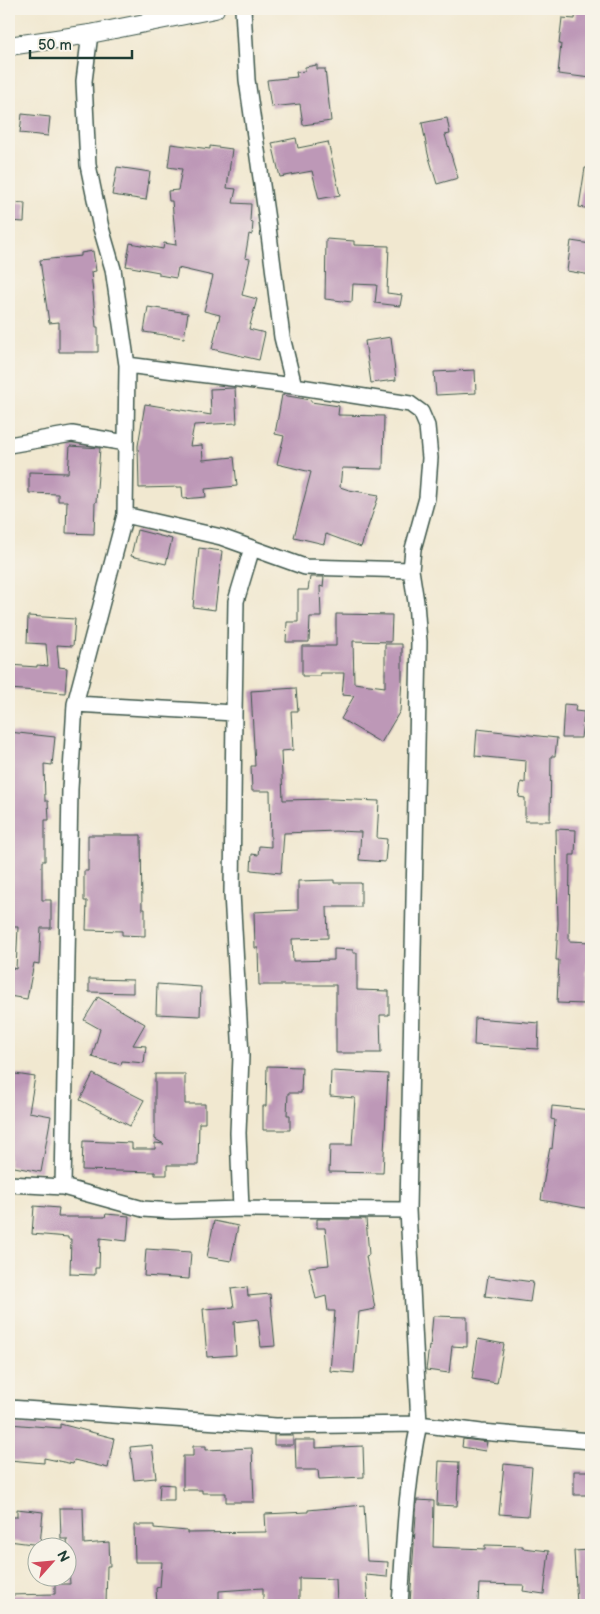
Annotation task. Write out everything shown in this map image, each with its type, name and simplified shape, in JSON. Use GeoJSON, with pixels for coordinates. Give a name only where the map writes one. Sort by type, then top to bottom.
{"type":"FeatureCollection","features":[{"type":"Feature","properties":{"kind":"street"},"geometry":{"type":"LineString","coordinates":[[9,46],[90,34],[215,9]]}},
{"type":"Feature","properties":{"kind":"street"},"geometry":{"type":"LineString","coordinates":[[243,9],[246,80],[282,337],[294,386]]}},
{"type":"Feature","properties":{"kind":"street"},"geometry":{"type":"LineString","coordinates":[[63,1187],[69,808],[75,704],[125,515],[127,365],[113,269],[101,228],[88,165],[84,81],[90,34]]}},
{"type":"Feature","properties":{"kind":"street"},"geometry":{"type":"LineString","coordinates":[[127,365],[294,386],[410,404],[421,412],[427,426],[430,458],[427,498],[413,549],[411,570],[419,642],[408,1210],[419,1424],[412,1453],[400,1605]]}},
{"type":"Feature","properties":{"kind":"street"},"geometry":{"type":"LineString","coordinates":[[9,446],[72,434],[126,444]]}},
{"type":"Feature","properties":{"kind":"street"},"geometry":{"type":"LineString","coordinates":[[125,515],[221,537],[306,567],[411,570]]}},
{"type":"Feature","properties":{"kind":"street"},"geometry":{"type":"LineString","coordinates":[[241,1209],[238,1133],[241,1056],[232,893],[234,713],[236,601],[252,548]]}},
{"type":"Feature","properties":{"kind":"street"},"geometry":{"type":"LineString","coordinates":[[75,704],[234,713]]}},
{"type":"Feature","properties":{"kind":"street"},"geometry":{"type":"LineString","coordinates":[[9,1184],[63,1187],[143,1209],[172,1211],[241,1209],[408,1210]]}},
{"type":"Feature","properties":{"kind":"street"},"geometry":{"type":"LineString","coordinates":[[9,1408],[276,1426],[419,1424],[481,1432],[591,1441]]}},
{"type":"Feature","properties":{"kind":"building"},"geometry":{"type":"Polygon","coordinates":[[[576,9],[591,9],[591,78],[558,74],[562,18],[575,19],[576,9]]]}},
{"type":"Feature","properties":{"kind":"building"},"geometry":{"type":"Polygon","coordinates":[[[317,65],[317,69],[325,69],[331,121],[303,125],[300,104],[271,107],[267,80],[297,77],[296,72],[305,71],[305,67],[317,65]]]}},
{"type":"Feature","properties":{"kind":"building"},"geometry":{"type":"Polygon","coordinates":[[[22,114],[50,117],[48,136],[20,133],[22,114]]]}},
{"type":"Feature","properties":{"kind":"building"},"geometry":{"type":"Polygon","coordinates":[[[447,118],[450,134],[445,135],[458,178],[437,184],[428,154],[422,123],[447,118]]]}},
{"type":"Feature","properties":{"kind":"building"},"geometry":{"type":"Polygon","coordinates":[[[296,138],[298,148],[328,142],[340,195],[319,199],[312,171],[280,177],[272,143],[296,138]]]}},
{"type":"Feature","properties":{"kind":"building"},"geometry":{"type":"Polygon","coordinates":[[[171,144],[210,149],[210,146],[232,149],[227,188],[236,189],[233,203],[251,204],[250,221],[253,222],[252,235],[249,234],[245,258],[250,259],[242,295],[257,299],[249,329],[265,333],[259,360],[212,349],[220,315],[204,311],[213,276],[178,268],[176,278],[159,275],[159,272],[126,266],[130,243],[163,249],[164,243],[176,245],[172,201],[169,201],[168,191],[178,190],[182,169],[168,167],[171,144]]]}},
{"type":"Feature","properties":{"kind":"building"},"geometry":{"type":"Polygon","coordinates":[[[117,167],[150,172],[146,200],[112,195],[117,167]]]}},
{"type":"Feature","properties":{"kind":"building"},"geometry":{"type":"Polygon","coordinates":[[[585,168],[591,168],[591,209],[579,207],[585,168]]]}},
{"type":"Feature","properties":{"kind":"building"},"geometry":{"type":"Polygon","coordinates":[[[9,202],[25,203],[24,222],[9,221],[9,202]]]}},
{"type":"Feature","properties":{"kind":"building"},"geometry":{"type":"Polygon","coordinates":[[[326,239],[354,241],[354,245],[389,246],[387,293],[402,295],[400,306],[375,303],[377,285],[353,284],[352,302],[325,299],[326,239]]]}},
{"type":"Feature","properties":{"kind":"building"},"geometry":{"type":"Polygon","coordinates":[[[571,241],[591,244],[591,275],[567,271],[571,241]]]}},
{"type":"Feature","properties":{"kind":"building"},"geometry":{"type":"Polygon","coordinates":[[[93,251],[96,271],[91,272],[96,327],[98,327],[98,352],[59,352],[59,322],[49,323],[40,260],[81,256],[81,253],[93,251]]]}},
{"type":"Feature","properties":{"kind":"building"},"geometry":{"type":"Polygon","coordinates":[[[148,307],[188,313],[184,338],[144,332],[148,307]]]}},
{"type":"Feature","properties":{"kind":"building"},"geometry":{"type":"Polygon","coordinates":[[[391,337],[396,380],[371,383],[365,341],[391,337]]]}},
{"type":"Feature","properties":{"kind":"building"},"geometry":{"type":"Polygon","coordinates":[[[475,370],[476,393],[436,395],[434,372],[475,370]]]}},
{"type":"Feature","properties":{"kind":"building"},"geometry":{"type":"Polygon","coordinates":[[[235,388],[237,423],[194,425],[190,446],[202,445],[203,460],[234,457],[237,486],[205,489],[206,497],[183,499],[182,487],[139,488],[138,446],[145,404],[211,415],[210,389],[235,388]]]}},
{"type":"Feature","properties":{"kind":"building"},"geometry":{"type":"Polygon","coordinates":[[[282,395],[339,406],[338,415],[384,416],[383,469],[342,468],[340,487],[379,495],[361,547],[326,534],[324,544],[294,537],[311,472],[277,464],[284,436],[275,434],[282,395]]]}},
{"type":"Feature","properties":{"kind":"building"},"geometry":{"type":"Polygon","coordinates":[[[70,446],[100,448],[94,534],[66,533],[67,501],[58,501],[58,494],[29,493],[29,472],[68,473],[70,446]]]}},
{"type":"Feature","properties":{"kind":"building"},"geometry":{"type":"Polygon","coordinates":[[[137,530],[172,539],[166,564],[131,556],[137,530]]]}},
{"type":"Feature","properties":{"kind":"building"},"geometry":{"type":"Polygon","coordinates":[[[199,548],[222,551],[215,610],[193,607],[199,548]]]}},
{"type":"Feature","properties":{"kind":"building"},"geometry":{"type":"Polygon","coordinates":[[[310,577],[324,577],[323,587],[320,586],[321,617],[310,617],[309,642],[286,642],[287,622],[298,622],[298,590],[308,590],[310,577]]]}},
{"type":"Feature","properties":{"kind":"building"},"geometry":{"type":"Polygon","coordinates":[[[336,614],[392,615],[391,642],[353,641],[354,683],[385,687],[385,644],[402,644],[400,711],[381,743],[341,719],[354,696],[342,695],[344,673],[320,673],[320,676],[302,676],[302,646],[336,646],[336,614]]]}},
{"type":"Feature","properties":{"kind":"building"},"geometry":{"type":"Polygon","coordinates":[[[28,616],[75,619],[73,646],[57,645],[59,667],[67,668],[65,693],[9,689],[9,665],[48,666],[46,644],[27,643],[28,616]]]}},
{"type":"Feature","properties":{"kind":"building"},"geometry":{"type":"Polygon","coordinates":[[[296,688],[298,711],[291,711],[293,750],[281,751],[283,800],[379,801],[377,838],[387,839],[385,862],[359,860],[361,832],[284,833],[281,873],[251,870],[252,854],[258,855],[259,846],[271,847],[270,791],[252,791],[251,766],[255,766],[251,691],[296,688]]]}},
{"type":"Feature","properties":{"kind":"building"},"geometry":{"type":"Polygon","coordinates":[[[564,704],[576,705],[575,711],[584,712],[581,738],[562,738],[564,704]]]}},
{"type":"Feature","properties":{"kind":"building"},"geometry":{"type":"Polygon","coordinates":[[[477,729],[557,738],[555,756],[551,756],[550,821],[525,821],[525,798],[519,797],[521,782],[525,783],[526,761],[475,756],[477,729]]]}},
{"type":"Feature","properties":{"kind":"building"},"geometry":{"type":"Polygon","coordinates":[[[9,732],[55,737],[52,765],[44,764],[45,801],[48,801],[49,820],[45,820],[45,861],[42,861],[42,900],[51,900],[51,928],[41,928],[39,964],[34,963],[27,999],[9,996],[9,967],[16,969],[18,927],[9,927],[9,732]]]}},
{"type":"Feature","properties":{"kind":"building"},"geometry":{"type":"Polygon","coordinates":[[[556,829],[576,830],[575,855],[570,855],[569,941],[591,942],[591,962],[587,962],[585,1004],[557,1003],[559,960],[556,960],[558,923],[556,829]]]}},
{"type":"Feature","properties":{"kind":"building"},"geometry":{"type":"Polygon","coordinates":[[[88,835],[141,835],[142,909],[145,909],[145,936],[122,935],[122,931],[86,930],[87,901],[84,901],[84,871],[88,871],[88,835]]]}},
{"type":"Feature","properties":{"kind":"building"},"geometry":{"type":"Polygon","coordinates":[[[334,880],[334,883],[361,883],[361,907],[327,907],[328,938],[292,939],[293,961],[334,960],[334,949],[353,950],[353,953],[357,953],[357,990],[389,991],[389,1015],[380,1015],[381,1053],[336,1053],[336,985],[259,985],[258,948],[255,948],[254,912],[298,910],[298,881],[334,880]]]}},
{"type":"Feature","properties":{"kind":"building"},"geometry":{"type":"Polygon","coordinates":[[[89,979],[133,980],[133,993],[89,992],[89,979]]]}},
{"type":"Feature","properties":{"kind":"building"},"geometry":{"type":"Polygon","coordinates":[[[157,984],[201,987],[200,1016],[156,1014],[157,984]]]}},
{"type":"Feature","properties":{"kind":"building"},"geometry":{"type":"Polygon","coordinates":[[[98,997],[145,1024],[133,1045],[146,1046],[144,1063],[122,1061],[121,1065],[92,1057],[100,1029],[84,1020],[98,997]]]}},
{"type":"Feature","properties":{"kind":"building"},"geometry":{"type":"Polygon","coordinates":[[[475,1018],[539,1023],[538,1049],[474,1045],[475,1018]]]}},
{"type":"Feature","properties":{"kind":"building"},"geometry":{"type":"Polygon","coordinates":[[[267,1066],[302,1067],[301,1093],[288,1093],[287,1115],[290,1115],[290,1130],[263,1130],[267,1066]]]}},
{"type":"Feature","properties":{"kind":"building"},"geometry":{"type":"Polygon","coordinates":[[[331,1071],[388,1074],[383,1173],[329,1172],[330,1145],[352,1145],[355,1098],[330,1096],[331,1071]]]}},
{"type":"Feature","properties":{"kind":"building"},"geometry":{"type":"Polygon","coordinates":[[[9,1073],[35,1077],[29,1112],[51,1116],[41,1172],[9,1166],[9,1073]]]}},
{"type":"Feature","properties":{"kind":"building"},"geometry":{"type":"Polygon","coordinates":[[[93,1074],[144,1100],[130,1126],[80,1100],[93,1074]]]}},
{"type":"Feature","properties":{"kind":"building"},"geometry":{"type":"Polygon","coordinates":[[[155,1074],[185,1074],[185,1104],[205,1104],[205,1123],[199,1123],[198,1165],[167,1165],[167,1175],[155,1175],[155,1172],[82,1170],[83,1141],[132,1143],[132,1149],[155,1149],[155,1143],[164,1144],[155,1139],[155,1074]]]}},
{"type":"Feature","properties":{"kind":"building"},"geometry":{"type":"Polygon","coordinates":[[[552,1106],[591,1110],[591,1209],[541,1200],[550,1148],[552,1149],[555,1120],[551,1119],[552,1106]]]}},
{"type":"Feature","properties":{"kind":"building"},"geometry":{"type":"Polygon","coordinates":[[[34,1206],[59,1208],[58,1217],[105,1217],[106,1214],[129,1216],[127,1241],[100,1238],[99,1268],[95,1268],[95,1275],[70,1274],[71,1239],[68,1239],[68,1237],[32,1234],[34,1206]]]}},
{"type":"Feature","properties":{"kind":"building"},"geometry":{"type":"Polygon","coordinates":[[[317,1219],[366,1219],[369,1255],[366,1256],[375,1309],[359,1312],[354,1373],[330,1371],[335,1311],[328,1311],[326,1296],[316,1299],[309,1267],[329,1265],[325,1228],[317,1228],[317,1219]]]}},
{"type":"Feature","properties":{"kind":"building"},"geometry":{"type":"Polygon","coordinates":[[[214,1221],[238,1226],[231,1261],[207,1257],[214,1221]]]}},
{"type":"Feature","properties":{"kind":"building"},"geometry":{"type":"Polygon","coordinates":[[[146,1249],[191,1252],[189,1279],[144,1276],[146,1249]]]}},
{"type":"Feature","properties":{"kind":"building"},"geometry":{"type":"Polygon","coordinates":[[[488,1276],[533,1282],[530,1302],[485,1296],[488,1276]]]}},
{"type":"Feature","properties":{"kind":"building"},"geometry":{"type":"Polygon","coordinates":[[[247,1287],[248,1296],[270,1294],[275,1346],[261,1347],[258,1319],[234,1322],[236,1355],[207,1357],[203,1309],[234,1307],[231,1289],[247,1287]]]}},
{"type":"Feature","properties":{"kind":"building"},"geometry":{"type":"Polygon","coordinates":[[[433,1316],[467,1317],[467,1347],[452,1346],[449,1373],[426,1370],[433,1316]]]}},
{"type":"Feature","properties":{"kind":"building"},"geometry":{"type":"Polygon","coordinates":[[[478,1339],[504,1344],[497,1383],[472,1379],[478,1339]]]}},
{"type":"Feature","properties":{"kind":"building"},"geometry":{"type":"Polygon","coordinates":[[[9,1424],[60,1428],[60,1424],[114,1438],[108,1468],[74,1460],[73,1464],[44,1458],[44,1463],[9,1460],[9,1424]]]}},
{"type":"Feature","properties":{"kind":"building"},"geometry":{"type":"Polygon","coordinates":[[[274,1435],[293,1435],[293,1445],[274,1445],[274,1435]]]}},
{"type":"Feature","properties":{"kind":"building"},"geometry":{"type":"Polygon","coordinates":[[[463,1439],[487,1442],[485,1451],[462,1447],[463,1439]]]}},
{"type":"Feature","properties":{"kind":"building"},"geometry":{"type":"Polygon","coordinates":[[[295,1440],[315,1440],[315,1448],[363,1446],[364,1477],[319,1479],[318,1470],[296,1470],[295,1440]]]}},
{"type":"Feature","properties":{"kind":"building"},"geometry":{"type":"Polygon","coordinates":[[[152,1445],[156,1478],[134,1480],[130,1447],[152,1445]]]}},
{"type":"Feature","properties":{"kind":"building"},"geometry":{"type":"Polygon","coordinates":[[[193,1446],[206,1446],[206,1450],[252,1448],[254,1502],[226,1502],[226,1493],[202,1493],[202,1490],[183,1490],[183,1456],[193,1456],[193,1446]]]}},
{"type":"Feature","properties":{"kind":"building"},"geometry":{"type":"Polygon","coordinates":[[[439,1461],[459,1462],[457,1506],[437,1505],[439,1461]]]}},
{"type":"Feature","properties":{"kind":"building"},"geometry":{"type":"Polygon","coordinates":[[[504,1464],[532,1467],[528,1516],[499,1514],[504,1464]]]}},
{"type":"Feature","properties":{"kind":"building"},"geometry":{"type":"Polygon","coordinates":[[[574,1471],[591,1471],[591,1495],[574,1495],[574,1471]]]}},
{"type":"Feature","properties":{"kind":"building"},"geometry":{"type":"Polygon","coordinates":[[[160,1484],[174,1485],[174,1500],[159,1500],[160,1484]]]}},
{"type":"Feature","properties":{"kind":"building"},"geometry":{"type":"Polygon","coordinates":[[[417,1500],[434,1501],[433,1547],[485,1549],[485,1545],[523,1546],[523,1548],[549,1551],[544,1594],[523,1591],[524,1585],[479,1584],[478,1603],[441,1600],[441,1604],[410,1603],[417,1500]]]}},
{"type":"Feature","properties":{"kind":"building"},"geometry":{"type":"Polygon","coordinates":[[[364,1505],[367,1561],[388,1562],[387,1577],[366,1575],[368,1605],[337,1605],[336,1579],[299,1578],[299,1605],[263,1605],[263,1588],[219,1591],[219,1605],[157,1605],[156,1588],[160,1587],[162,1562],[135,1562],[134,1525],[154,1525],[154,1528],[187,1531],[187,1533],[266,1532],[265,1514],[308,1512],[308,1510],[364,1505]]]}},
{"type":"Feature","properties":{"kind":"building"},"geometry":{"type":"Polygon","coordinates":[[[60,1508],[83,1508],[84,1544],[109,1542],[110,1566],[107,1566],[106,1605],[9,1605],[9,1595],[55,1594],[55,1586],[78,1586],[78,1536],[61,1536],[60,1508]]]}},
{"type":"Feature","properties":{"kind":"building"},"geometry":{"type":"Polygon","coordinates":[[[17,1509],[43,1512],[41,1536],[28,1536],[28,1543],[9,1541],[9,1517],[17,1517],[17,1509]]]}},
{"type":"Feature","properties":{"kind":"building"},"geometry":{"type":"Polygon","coordinates":[[[591,1550],[591,1605],[577,1605],[574,1551],[591,1550]]]}}]}
